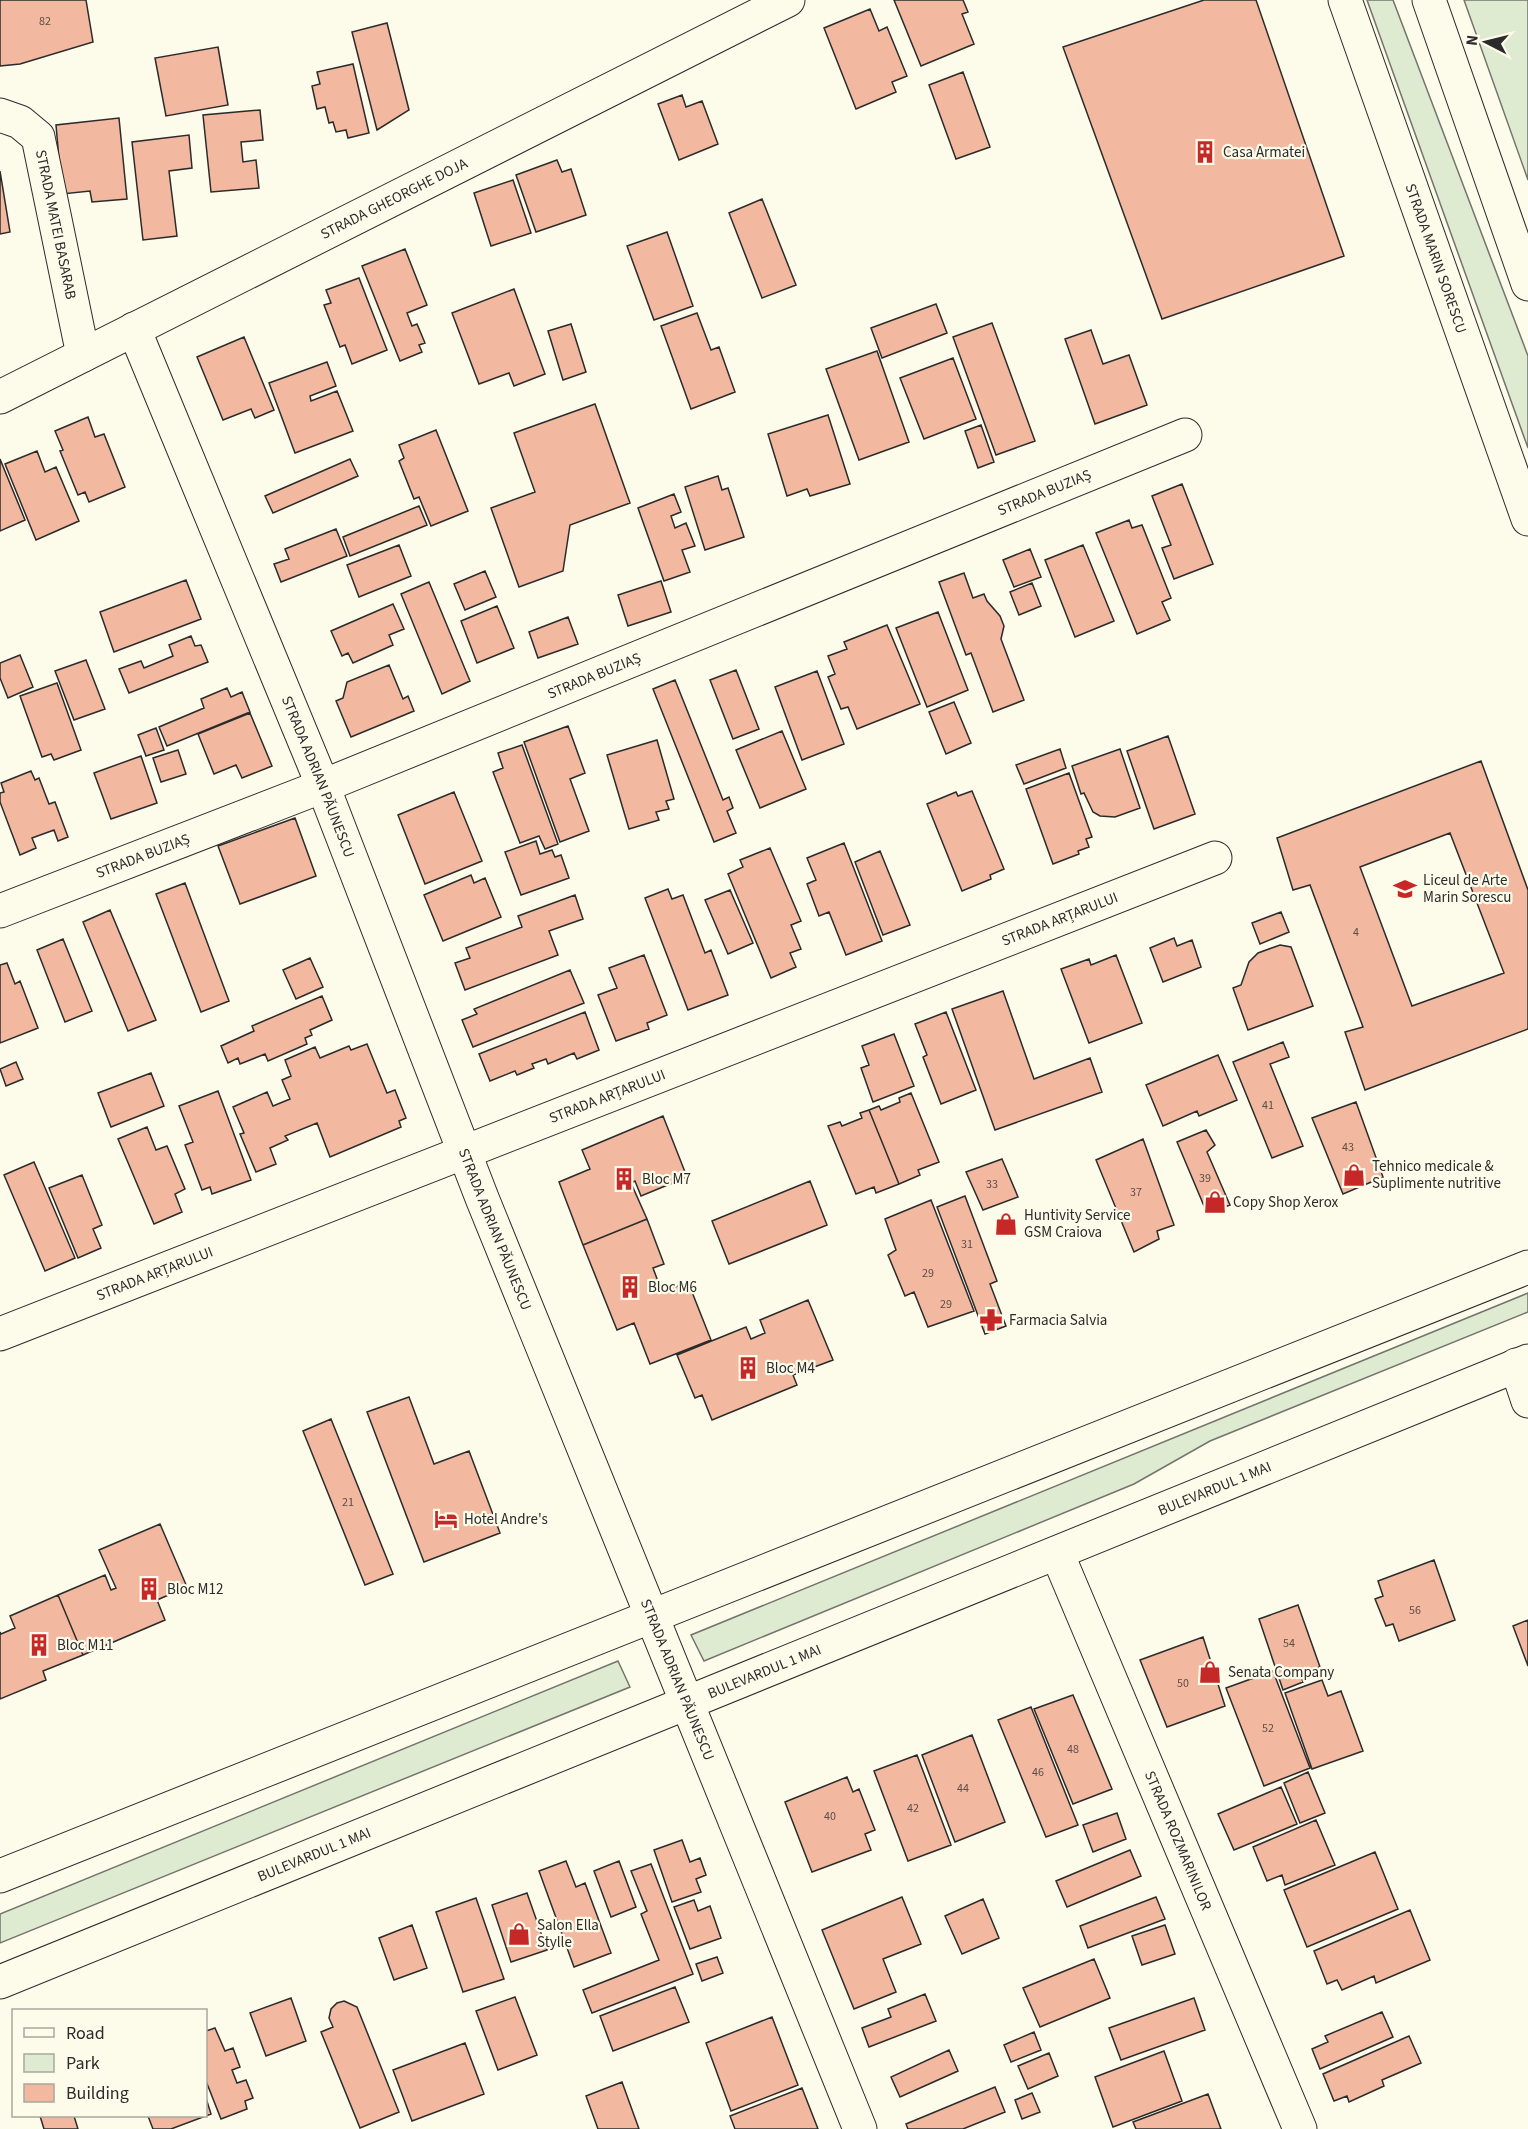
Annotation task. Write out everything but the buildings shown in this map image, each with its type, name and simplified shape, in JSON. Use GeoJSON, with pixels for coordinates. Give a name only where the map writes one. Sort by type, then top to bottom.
{"type":"FeatureCollection","features":[{"type":"Feature","properties":{"kind":"street","name":"STRADA GHEORGHE DOJA"},"geometry":{"type":"LineString","coordinates":[[0,397],[788,0]]}},
{"type":"Feature","properties":{"kind":"street","name":"STRADA MARIN SORESCU"},"geometry":{"type":"LineString","coordinates":[[1345,0],[1528,519]]}},
{"type":"Feature","properties":{"kind":"street"},"geometry":{"type":"LineString","coordinates":[[1429,0],[1528,284]]}},
{"type":"Feature","properties":{"kind":"street","name":"STRADA MATEI BASARAB"},"geometry":{"type":"LineString","coordinates":[[0,115],[20,122],[38,137],[83,355]]}},
{"type":"Feature","properties":{"kind":"street","name":"STRADA ADRIAN PĂUNESCU"},"geometry":{"type":"LineString","coordinates":[[134,329],[323,786],[465,1151],[860,2129]]}},
{"type":"Feature","properties":{"kind":"street","name":"STRADA BUZIAȘ"},"geometry":{"type":"LineString","coordinates":[[0,911],[323,786],[1185,435]]}},
{"type":"Feature","properties":{"kind":"street","name":"STRADA ARȚARULUI"},"geometry":{"type":"LineString","coordinates":[[0,1334],[1215,858]]}},
{"type":"Feature","properties":{"kind":"street"},"geometry":{"type":"LineString","coordinates":[[0,1876],[1528,1267]]}},
{"type":"Feature","properties":{"kind":"street"},"geometry":{"type":"LineString","coordinates":[[1522,1363],[1528,1401]]}},
{"type":"Feature","properties":{"kind":"street","name":"BULEVARDUL 1 MAI"},"geometry":{"type":"LineString","coordinates":[[0,1982],[687,1700],[1057,1553],[1522,1363]]}},
{"type":"Feature","properties":{"kind":"street","name":"STRADA ROZMARINILOR"},"geometry":{"type":"LineString","coordinates":[[1057,1553],[1300,2129]]}},
{"type":"Feature","properties":{"kind":"green space"},"geometry":{"type":"Polygon","coordinates":[[[1367,0],[1393,0],[1528,356],[1528,448],[1367,0]]]}},
{"type":"Feature","properties":{"kind":"green space"},"geometry":{"type":"Polygon","coordinates":[[[1464,0],[1528,0],[1528,180],[1464,0]]]}},
{"type":"Feature","properties":{"kind":"green space"},"geometry":{"type":"Polygon","coordinates":[[[1528,1293],[1528,1312],[1210,1441],[1134,1484],[704,1661],[691,1635],[1528,1293]]]}},
{"type":"Feature","properties":{"kind":"green space"},"geometry":{"type":"Polygon","coordinates":[[[618,1661],[630,1687],[0,1943],[0,1914],[618,1661]]]}},
{"type":"Feature","properties":{"kind":"place","name":"Casa Armatei"},"geometry":{"type":"Point","coordinates":[1205,152]}},
{"type":"Feature","properties":{"kind":"place","name":"Liceul de Arte Marin Sorescu"},"geometry":{"type":"Point","coordinates":[1405,889]}},
{"type":"Feature","properties":{"kind":"place","name":"Tehnico medicale & Suplimente nutritive"},"geometry":{"type":"Point","coordinates":[1354,1175]}},
{"type":"Feature","properties":{"kind":"place","name":"Bloc M7"},"geometry":{"type":"Point","coordinates":[624,1179]}},
{"type":"Feature","properties":{"kind":"place","name":"Copy Shop Xerox"},"geometry":{"type":"Point","coordinates":[1215,1202]}},
{"type":"Feature","properties":{"kind":"place","name":"Huntivity Service GSM Craiova"},"geometry":{"type":"Point","coordinates":[1006,1224]}},
{"type":"Feature","properties":{"kind":"place","name":"Bloc M6"},"geometry":{"type":"Point","coordinates":[630,1287]}},
{"type":"Feature","properties":{"kind":"place","name":"Farmacia Salvia"},"geometry":{"type":"Point","coordinates":[991,1320]}},
{"type":"Feature","properties":{"kind":"place","name":"Bloc M4"},"geometry":{"type":"Point","coordinates":[748,1368]}},
{"type":"Feature","properties":{"kind":"place","name":"Hotel Andre's"},"geometry":{"type":"Point","coordinates":[446,1519]}},
{"type":"Feature","properties":{"kind":"place","name":"Bloc M12"},"geometry":{"type":"Point","coordinates":[149,1589]}},
{"type":"Feature","properties":{"kind":"place","name":"Bloc M11"},"geometry":{"type":"Point","coordinates":[39,1645]}},
{"type":"Feature","properties":{"kind":"place","name":"Senata Company"},"geometry":{"type":"Point","coordinates":[1210,1672]}},
{"type":"Feature","properties":{"kind":"place","name":"Salon Ella Stylle"},"geometry":{"type":"Point","coordinates":[519,1934]}}]}
